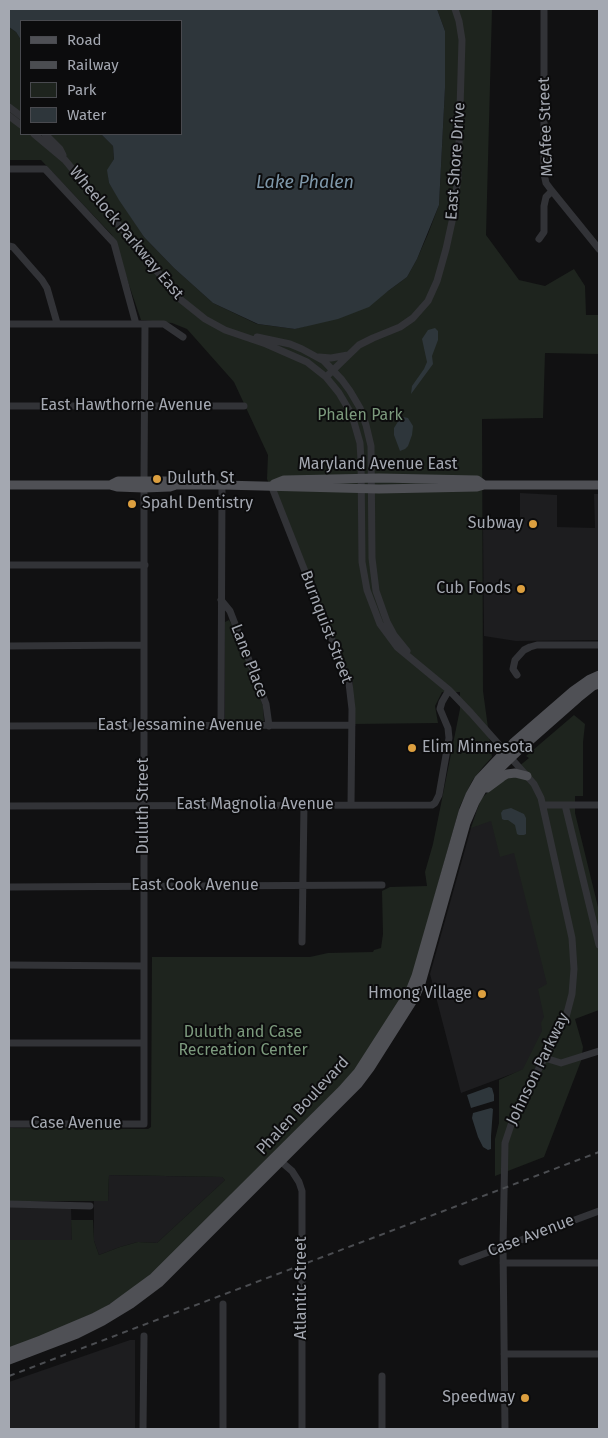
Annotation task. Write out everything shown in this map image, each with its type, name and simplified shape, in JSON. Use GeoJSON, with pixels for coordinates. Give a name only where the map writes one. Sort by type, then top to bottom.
{"type":"FeatureCollection","features":[{"type":"Feature","properties":{"kind":"main road","name":"Maryland Avenue East"},"geometry":{"type":"LineString","coordinates":[[271,485],[284,480],[361,478],[477,480],[484,484]]}},
{"type":"Feature","properties":{"kind":"main road","name":"Maryland Avenue East"},"geometry":{"type":"LineString","coordinates":[[9,485],[110,485],[117,487],[144,484],[170,487],[176,485],[222,484],[361,489],[478,487],[484,484],[599,485]]}},
{"type":"Feature","properties":{"kind":"main road","name":"Phalen Boulevard"},"geometry":{"type":"LineString","coordinates":[[9,1352],[93,1318],[112,1308],[154,1278],[358,1084],[415,997],[421,984],[475,802],[488,780],[508,754],[573,691],[599,675]]}},
{"type":"Feature","properties":{"kind":"main road","name":"Phalen Boulevard"},"geometry":{"type":"LineString","coordinates":[[9,1360],[77,1334],[103,1321],[131,1304],[159,1283],[183,1261],[358,1072],[410,991],[463,812],[479,779],[593,686],[599,684]]}},
{"type":"Feature","properties":{"kind":"main road"},"geometry":{"type":"LineString","coordinates":[[469,818],[483,792],[502,777],[512,773],[527,776]]}},
{"type":"Feature","properties":{"kind":"street","name":"East Shore Drive"},"geometry":{"type":"LineString","coordinates":[[326,377],[348,355],[366,341],[400,327],[413,318],[428,301],[438,281],[453,217],[458,177],[462,40],[455,9]]}},
{"type":"Feature","properties":{"kind":"street","name":"McAfee Street"},"geometry":{"type":"LineString","coordinates":[[539,239],[544,232],[546,197],[552,191],[546,183],[544,174],[544,9]]}},
{"type":"Feature","properties":{"kind":"street"},"geometry":{"type":"LineString","coordinates":[[9,107],[20,115]]}},
{"type":"Feature","properties":{"kind":"street"},"geometry":{"type":"LineString","coordinates":[[9,116],[20,124]]}},
{"type":"Feature","properties":{"kind":"street","name":"Wheelock Parkway East"},"geometry":{"type":"LineString","coordinates":[[35,135],[65,160],[180,299],[205,319],[225,330],[298,357],[326,377]]}},
{"type":"Feature","properties":{"kind":"street","name":"Wheelock Parkway East"},"geometry":{"type":"LineString","coordinates":[[45,135],[60,149],[65,160]]}},
{"type":"Feature","properties":{"kind":"street"},"geometry":{"type":"LineString","coordinates":[[9,169],[45,169],[114,243],[136,324]]}},
{"type":"Feature","properties":{"kind":"street"},"geometry":{"type":"LineString","coordinates":[[552,191],[599,249]]}},
{"type":"Feature","properties":{"kind":"street"},"geometry":{"type":"LineString","coordinates":[[9,246],[13,247],[47,288],[57,323]]}},
{"type":"Feature","properties":{"kind":"street"},"geometry":{"type":"LineString","coordinates":[[9,324],[164,324],[183,337]]}},
{"type":"Feature","properties":{"kind":"street","name":"Duluth Street"},"geometry":{"type":"LineString","coordinates":[[144,1124],[145,324]]}},
{"type":"Feature","properties":{"kind":"street","name":"Wheelock Parkway East"},"geometry":{"type":"LineString","coordinates":[[240,335],[290,344],[316,356],[333,370]]}},
{"type":"Feature","properties":{"kind":"street"},"geometry":{"type":"LineString","coordinates":[[316,356],[331,358],[348,355]]}},
{"type":"Feature","properties":{"kind":"street","name":"Johnson Parkway"},"geometry":{"type":"LineString","coordinates":[[333,370],[350,391],[364,417],[371,446],[372,558],[376,591],[382,610],[394,635],[423,668]]}},
{"type":"Feature","properties":{"kind":"street","name":"Johnson Parkway"},"geometry":{"type":"LineString","coordinates":[[326,377],[344,400],[356,424],[361,450],[362,562],[371,602],[380,624],[403,653],[449,690],[534,784],[543,805],[572,938],[574,969],[572,994],[566,1017],[514,1116],[505,1143],[503,1246],[505,1429]]}},
{"type":"Feature","properties":{"kind":"street","name":"East Hawthorne Avenue"},"geometry":{"type":"LineString","coordinates":[[9,406],[244,406]]}},
{"type":"Feature","properties":{"kind":"street","name":"Lane Place"},"geometry":{"type":"LineString","coordinates":[[220,726],[222,484]]}},
{"type":"Feature","properties":{"kind":"street","name":"Burnquist Street"},"geometry":{"type":"LineString","coordinates":[[271,485],[349,683],[352,725],[351,805]]}},
{"type":"Feature","properties":{"kind":"street"},"geometry":{"type":"LineString","coordinates":[[9,565],[145,565]]}},
{"type":"Feature","properties":{"kind":"street","name":"Lane Place"},"geometry":{"type":"LineString","coordinates":[[221,600],[230,611],[266,704],[269,726]]}},
{"type":"Feature","properties":{"kind":"street"},"geometry":{"type":"LineString","coordinates":[[9,646],[144,645]]}},
{"type":"Feature","properties":{"kind":"street"},"geometry":{"type":"LineString","coordinates":[[517,675],[513,669],[515,660],[524,650],[530,647],[537,645],[599,645]]}},
{"type":"Feature","properties":{"kind":"street","name":"East Magnolia Avenue"},"geometry":{"type":"LineString","coordinates":[[9,806],[432,805],[438,799],[449,738],[448,728],[440,706],[449,690]]}},
{"type":"Feature","properties":{"kind":"street","name":"East Jessamine Avenue"},"geometry":{"type":"LineString","coordinates":[[9,726],[352,725]]}},
{"type":"Feature","properties":{"kind":"street"},"geometry":{"type":"LineString","coordinates":[[302,942],[304,805]]}},
{"type":"Feature","properties":{"kind":"street"},"geometry":{"type":"LineString","coordinates":[[543,805],[599,805]]}},
{"type":"Feature","properties":{"kind":"street"},"geometry":{"type":"LineString","coordinates":[[565,805],[599,946]]}},
{"type":"Feature","properties":{"kind":"street","name":"East Cook Avenue"},"geometry":{"type":"LineString","coordinates":[[9,887],[382,885]]}},
{"type":"Feature","properties":{"kind":"street"},"geometry":{"type":"LineString","coordinates":[[9,966],[144,966]]}},
{"type":"Feature","properties":{"kind":"street"},"geometry":{"type":"LineString","coordinates":[[9,1043],[144,1043]]}},
{"type":"Feature","properties":{"kind":"street"},"geometry":{"type":"LineString","coordinates":[[545,1058],[561,1063],[599,1050]]}},
{"type":"Feature","properties":{"kind":"street","name":"Case Avenue"},"geometry":{"type":"LineString","coordinates":[[9,1124],[144,1124]]}},
{"type":"Feature","properties":{"kind":"street","name":"Atlantic Street"},"geometry":{"type":"LineString","coordinates":[[279,1159],[292,1171],[300,1182],[302,1191],[302,1429]]}},
{"type":"Feature","properties":{"kind":"street"},"geometry":{"type":"LineString","coordinates":[[9,1204],[90,1206]]}},
{"type":"Feature","properties":{"kind":"street","name":"Case Avenue"},"geometry":{"type":"LineString","coordinates":[[462,1262],[599,1211]]}},
{"type":"Feature","properties":{"kind":"street"},"geometry":{"type":"LineString","coordinates":[[503,1263],[599,1263]]}},
{"type":"Feature","properties":{"kind":"street"},"geometry":{"type":"LineString","coordinates":[[223,1304],[223,1429]]}},
{"type":"Feature","properties":{"kind":"street"},"geometry":{"type":"LineString","coordinates":[[142,1429],[144,1336]]}},
{"type":"Feature","properties":{"kind":"street"},"geometry":{"type":"LineString","coordinates":[[504,1354],[599,1354]]}},
{"type":"Feature","properties":{"kind":"street"},"geometry":{"type":"LineString","coordinates":[[382,1376],[382,1429]]}},
{"type":"Feature","properties":{"kind":"shaded area"},"geometry":{"type":"Polygon","coordinates":[[[520,493],[557,495],[557,527],[595,528],[594,494],[599,494],[599,640],[516,641],[484,636],[483,528],[520,527],[520,493]]]}},
{"type":"Feature","properties":{"kind":"shaded area"},"geometry":{"type":"Polygon","coordinates":[[[489,791],[568,958],[533,1066],[461,1093],[430,974],[477,809],[489,791]]]}},
{"type":"Feature","properties":{"kind":"shaded area"},"geometry":{"type":"Polygon","coordinates":[[[109,1175],[222,1177],[225,1180],[157,1243],[138,1242],[99,1255],[94,1241],[94,1201],[108,1201],[109,1175]]]}},
{"type":"Feature","properties":{"kind":"shaded area"},"geometry":{"type":"Polygon","coordinates":[[[9,1207],[71,1207],[72,1240],[9,1240],[9,1207]]]}},
{"type":"Feature","properties":{"kind":"shaded area"},"geometry":{"type":"Polygon","coordinates":[[[130,1340],[135,1340],[135,1429],[9,1429],[9,1382],[130,1340]]]}},
{"type":"Feature","properties":{"kind":"green space"},"geometry":{"type":"Polygon","coordinates":[[[437,9],[492,9],[486,235],[519,280],[545,286],[574,269],[585,286],[586,315],[599,315],[599,354],[545,353],[543,418],[482,419],[483,691],[492,757],[472,781],[460,806],[408,987],[357,1068],[164,1263],[137,1286],[102,1309],[52,1332],[9,1348],[9,1240],[72,1240],[71,1220],[93,1220],[94,1241],[99,1255],[138,1242],[157,1243],[225,1180],[222,1177],[109,1175],[108,1201],[9,1201],[9,1128],[148,1129],[151,1127],[152,957],[310,957],[328,953],[373,952],[381,948],[383,934],[382,891],[390,887],[427,886],[425,872],[433,844],[460,709],[460,692],[442,692],[435,706],[438,723],[353,724],[353,683],[267,479],[268,455],[234,382],[187,329],[172,323],[141,320],[112,235],[41,160],[9,160],[9,27],[16,32],[20,38],[20,135],[102,135],[113,146],[114,159],[108,170],[109,183],[144,237],[174,268],[213,303],[257,324],[295,329],[312,324],[388,291],[407,277],[417,259],[439,205],[445,88],[445,31],[437,9]]]}},
{"type":"Feature","properties":{"kind":"green space"},"geometry":{"type":"Polygon","coordinates":[[[229,620],[263,706],[264,721],[225,721],[225,622],[229,620]]]}},
{"type":"Feature","properties":{"kind":"green space"},"geometry":{"type":"Polygon","coordinates":[[[574,715],[585,724],[583,796],[575,796],[575,813],[599,911],[599,1010],[575,1019],[583,1047],[581,1061],[544,1157],[495,1176],[495,1139],[499,1123],[499,1080],[523,1069],[542,1031],[541,1023],[544,1017],[538,989],[547,984],[514,853],[500,857],[491,821],[471,828],[481,799],[529,758],[526,756],[574,715]]]}},
{"type":"Feature","properties":{"kind":"water","name":"Lake Phalen"},"geometry":{"type":"Polygon","coordinates":[[[9,9],[437,9],[445,31],[445,88],[439,205],[417,259],[407,277],[369,307],[338,319],[295,329],[258,324],[213,303],[174,268],[144,237],[119,200],[109,183],[107,170],[114,159],[113,146],[102,135],[182,135],[182,20],[20,20],[20,38],[16,32],[9,27],[9,9]]]}},
{"type":"Feature","properties":{"kind":"water"},"geometry":{"type":"Polygon","coordinates":[[[435,328],[438,331],[438,340],[432,356],[433,364],[411,394],[412,386],[427,362],[422,339],[428,330],[435,328]]]}},
{"type":"Feature","properties":{"kind":"water"},"geometry":{"type":"Polygon","coordinates":[[[403,417],[408,418],[413,426],[408,446],[400,451],[394,435],[394,428],[403,417]]]}},
{"type":"Feature","properties":{"kind":"water"},"geometry":{"type":"Polygon","coordinates":[[[511,808],[524,814],[526,818],[526,834],[517,834],[515,825],[508,820],[502,819],[501,813],[503,810],[511,808]]]}},
{"type":"Feature","properties":{"kind":"water"},"geometry":{"type":"Polygon","coordinates":[[[489,1087],[492,1088],[494,1101],[471,1108],[467,1095],[489,1087]]]}},
{"type":"Feature","properties":{"kind":"water"},"geometry":{"type":"Polygon","coordinates":[[[493,1109],[491,1149],[488,1150],[483,1147],[478,1137],[472,1118],[473,1113],[493,1109]]]}},
{"type":"Feature","properties":{"kind":"railway"},"geometry":{"type":"LineString","coordinates":[[9,1376],[599,1152]]}},
{"type":"Feature","properties":{"kind":"place","name":"Duluth St"},"geometry":{"type":"Point","coordinates":[157,479]}},
{"type":"Feature","properties":{"kind":"place","name":"Spahl Dentistry"},"geometry":{"type":"Point","coordinates":[132,504]}},
{"type":"Feature","properties":{"kind":"place","name":"Subway"},"geometry":{"type":"Point","coordinates":[533,524]}},
{"type":"Feature","properties":{"kind":"place","name":"Cub Foods"},"geometry":{"type":"Point","coordinates":[521,589]}},
{"type":"Feature","properties":{"kind":"place","name":"Elim Minnesota"},"geometry":{"type":"Point","coordinates":[412,748]}},
{"type":"Feature","properties":{"kind":"place","name":"Hmong Village"},"geometry":{"type":"Point","coordinates":[482,994]}},
{"type":"Feature","properties":{"kind":"place","name":"Speedway"},"geometry":{"type":"Point","coordinates":[525,1398]}},
{"type":"Feature","properties":{"kind":"park label","name":"Phalen Park"},"geometry":{"type":"Point","coordinates":[360,416]}},
{"type":"Feature","properties":{"kind":"park label","name":"Duluth and Case Recreation Center"},"geometry":{"type":"Point","coordinates":[243,1042]}}]}
